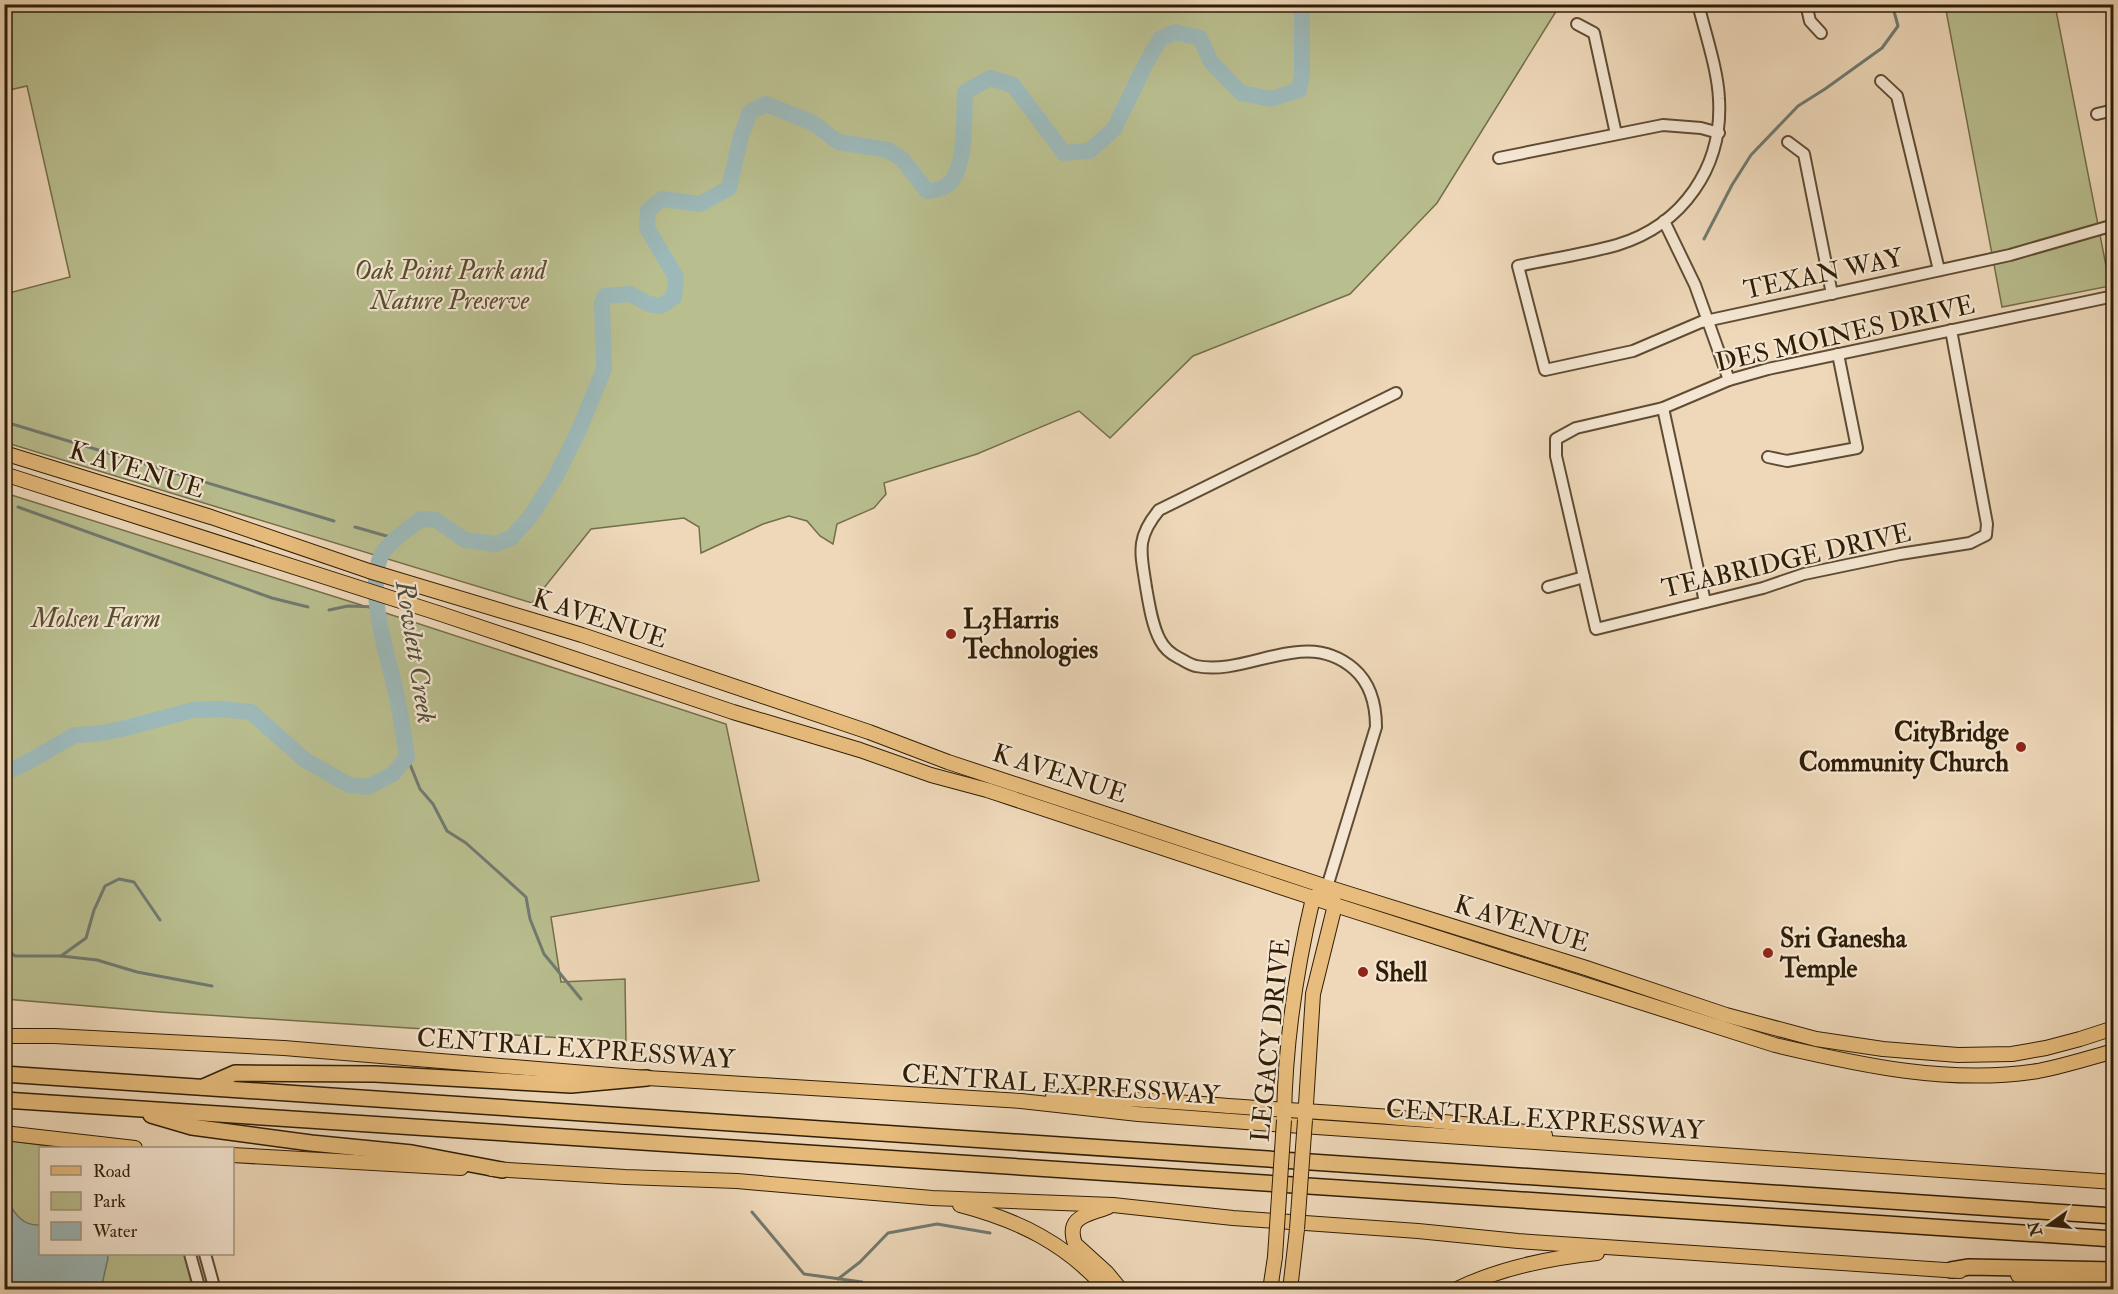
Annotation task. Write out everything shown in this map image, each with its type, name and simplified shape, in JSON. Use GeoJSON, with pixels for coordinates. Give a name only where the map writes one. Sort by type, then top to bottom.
{"type":"FeatureCollection","features":[{"type":"Feature","properties":{"kind":"highway"},"geometry":{"type":"LineString","coordinates":[[202,1087],[235,1073],[375,1074],[571,1085],[647,1078]]}},
{"type":"Feature","properties":{"kind":"highway"},"geometry":{"type":"LineString","coordinates":[[4,1074],[2114,1216]]}},
{"type":"Feature","properties":{"kind":"highway"},"geometry":{"type":"LineString","coordinates":[[4,1100],[2114,1239]]}},
{"type":"Feature","properties":{"kind":"highway"},"geometry":{"type":"LineString","coordinates":[[122,1107],[192,1127],[311,1143],[412,1153],[502,1170]]}},
{"type":"Feature","properties":{"kind":"highway"},"geometry":{"type":"LineString","coordinates":[[1951,1270],[1969,1267],[2114,1270]]}},
{"type":"Feature","properties":{"kind":"main road","name":"K AVENUE"},"geometry":{"type":"LineString","coordinates":[[4,453],[212,517],[448,596],[582,635],[850,726],[948,762],[1726,1015],[1816,1039],[1931,1054],[1987,1056],[2012,1054],[2080,1039],[2114,1028]]}},
{"type":"Feature","properties":{"kind":"main road","name":"K AVENUE"},"geometry":{"type":"LineString","coordinates":[[4,474],[306,570],[932,775],[987,790],[1313,898],[1775,1045],[1826,1057],[1917,1072],[1947,1074],[2014,1073],[2064,1065],[2114,1051]]}},
{"type":"Feature","properties":{"kind":"main road"},"geometry":{"type":"LineString","coordinates":[[675,692],[682,669]]}},
{"type":"Feature","properties":{"kind":"main road"},"geometry":{"type":"LineString","coordinates":[[845,745],[850,726]]}},
{"type":"Feature","properties":{"kind":"main road"},"geometry":{"type":"LineString","coordinates":[[987,790],[991,775]]}},
{"type":"Feature","properties":{"kind":"main road"},"geometry":{"type":"LineString","coordinates":[[1313,898],[1327,887],[1335,905]]}},
{"type":"Feature","properties":{"kind":"main road","name":"LEGACY DRIVE"},"geometry":{"type":"LineString","coordinates":[[1270,1290],[1275,1257],[1294,991],[1313,898]]}},
{"type":"Feature","properties":{"kind":"main road","name":"LEGACY DRIVE"},"geometry":{"type":"LineString","coordinates":[[1290,1290],[1313,994],[1335,905]]}},
{"type":"Feature","properties":{"kind":"main road"},"geometry":{"type":"LineString","coordinates":[[1458,944],[1464,930]]}},
{"type":"Feature","properties":{"kind":"main road"},"geometry":{"type":"LineString","coordinates":[[1581,982],[1586,968]]}},
{"type":"Feature","properties":{"kind":"main road"},"geometry":{"type":"LineString","coordinates":[[1294,991],[1313,994]]}},
{"type":"Feature","properties":{"kind":"main road","name":"CENTRAL EXPRESSWAY"},"geometry":{"type":"LineString","coordinates":[[4,1036],[54,1036],[256,1047],[647,1078],[894,1095],[1038,1102],[1150,1115],[2114,1182]]}},
{"type":"Feature","properties":{"kind":"main road"},"geometry":{"type":"LineString","coordinates":[[2012,1054],[2014,1073]]}},
{"type":"Feature","properties":{"kind":"main road"},"geometry":{"type":"LineString","coordinates":[[961,1097],[1071,1096],[1284,1115],[1478,1125],[1639,1149]]}},
{"type":"Feature","properties":{"kind":"main road"},"geometry":{"type":"LineString","coordinates":[[4,1133],[119,1147]]}},
{"type":"Feature","properties":{"kind":"main road"},"geometry":{"type":"LineString","coordinates":[[234,1155],[634,1178],[736,1181],[932,1198],[1113,1205],[1233,1218],[1384,1228],[1518,1241],[2114,1281]]}},
{"type":"Feature","properties":{"kind":"main road"},"geometry":{"type":"LineString","coordinates":[[932,1198],[999,1216],[1032,1231],[1065,1251],[1107,1290]]}},
{"type":"Feature","properties":{"kind":"main road"},"geometry":{"type":"LineString","coordinates":[[1113,1205],[1081,1216],[1073,1228],[1073,1237],[1075,1244],[1107,1273],[1121,1290]]}},
{"type":"Feature","properties":{"kind":"main road"},"geometry":{"type":"LineString","coordinates":[[1455,1290],[1476,1280],[1547,1260],[1640,1250]]}},
{"type":"Feature","properties":{"kind":"street"},"geometry":{"type":"LineString","coordinates":[[1698,4],[1719,97],[1719,133],[1707,170],[1684,204],[1664,221],[1695,285],[1729,380]]}},
{"type":"Feature","properties":{"kind":"street"},"geometry":{"type":"LineString","coordinates":[[1806,4],[1810,21],[1821,33]]}},
{"type":"Feature","properties":{"kind":"street"},"geometry":{"type":"LineString","coordinates":[[1577,24],[1594,33],[1616,134]]}},
{"type":"Feature","properties":{"kind":"street"},"geometry":{"type":"LineString","coordinates":[[1881,81],[1897,96],[1939,270]]}},
{"type":"Feature","properties":{"kind":"street"},"geometry":{"type":"LineString","coordinates":[[2097,114],[2114,110]]}},
{"type":"Feature","properties":{"kind":"street"},"geometry":{"type":"LineString","coordinates":[[1498,158],[1663,125],[1701,128],[1719,133]]}},
{"type":"Feature","properties":{"kind":"street"},"geometry":{"type":"LineString","coordinates":[[1788,142],[1804,154],[1832,294]]}},
{"type":"Feature","properties":{"kind":"street","name":"TEXAN WAY"},"geometry":{"type":"LineString","coordinates":[[1664,221],[1658,227],[1619,244],[1518,266],[1545,370],[1633,351],[1673,333],[1708,321],[2010,255],[2114,225]]}},
{"type":"Feature","properties":{"kind":"street","name":"DES MOINES DRIVE"},"geometry":{"type":"LineString","coordinates":[[1584,577],[1556,456],[1556,439],[1576,428],[1663,408],[1729,380],[1768,369],[2114,296]]}},
{"type":"Feature","properties":{"kind":"street","name":"TEABRIDGE DRIVE"},"geometry":{"type":"LineString","coordinates":[[1584,577],[1596,629],[1763,588],[1815,572],[1900,554],[1970,543],[1986,535],[1987,524],[1951,330]]}},
{"type":"Feature","properties":{"kind":"street"},"geometry":{"type":"LineString","coordinates":[[1768,457],[1787,461],[1857,448],[1838,354]]}},
{"type":"Feature","properties":{"kind":"street"},"geometry":{"type":"LineString","coordinates":[[1327,887],[1376,727],[1376,712],[1369,688],[1362,676],[1348,664],[1322,652],[1283,653],[1227,666],[1195,666],[1174,656],[1160,641],[1155,628],[1146,587],[1141,541],[1147,525],[1159,510],[1396,393]]}},
{"type":"Feature","properties":{"kind":"street"},"geometry":{"type":"LineString","coordinates":[[1663,408],[1706,602]]}},
{"type":"Feature","properties":{"kind":"street"},"geometry":{"type":"LineString","coordinates":[[1548,587],[1584,577]]}},
{"type":"Feature","properties":{"kind":"street"},"geometry":{"type":"LineString","coordinates":[[190,1255],[200,1290]]}},
{"type":"Feature","properties":{"kind":"street"},"geometry":{"type":"LineString","coordinates":[[205,1255],[215,1290]]}},
{"type":"Feature","properties":{"kind":"green space","name":"Oak Point Park and Nature Preserve"},"geometry":{"type":"Polygon","coordinates":[[[5,4],[1560,5],[1437,203],[1350,294],[1193,356],[1110,438],[1079,411],[977,454],[884,483],[886,494],[874,508],[837,524],[833,544],[820,536],[807,521],[789,516],[763,524],[701,553],[699,527],[684,518],[591,529],[532,603],[7,443],[4,430],[5,294],[70,277],[27,86],[5,91],[5,4]]]}},
{"type":"Feature","properties":{"kind":"green space"},"geometry":{"type":"Polygon","coordinates":[[[1945,5],[2055,5],[2110,286],[2002,307],[1945,5]]]}},
{"type":"Feature","properties":{"kind":"green space","name":"Molsen Farm"},"geometry":{"type":"Polygon","coordinates":[[[5,493],[358,604],[726,724],[759,881],[551,917],[561,982],[625,979],[626,1042],[160,1012],[5,999],[5,493]]]}},
{"type":"Feature","properties":{"kind":"green space"},"geometry":{"type":"Polygon","coordinates":[[[4,1140],[56,1147],[39,1147],[39,1255],[184,1255],[193,1289],[5,1289],[4,1140]]]}},
{"type":"Feature","properties":{"kind":"water"},"geometry":{"type":"Polygon","coordinates":[[[5,1197],[23,1221],[39,1225],[39,1255],[107,1255],[101,1289],[5,1289],[5,1197]]]}},
{"type":"Feature","properties":{"kind":"waterway","name":"Rowlett Creek"},"geometry":{"type":"LineString","coordinates":[[4,773],[75,735],[122,729],[193,710],[221,709],[251,712],[305,760],[349,785],[368,787],[393,774],[407,757],[377,609],[376,576],[382,555],[391,543],[421,519],[436,520],[465,540],[496,544],[511,538],[530,517],[555,478],[579,430],[604,369],[602,303],[605,296],[630,294],[649,304],[661,306],[674,297],[676,277],[647,228],[648,210],[662,199],[700,204],[729,188],[741,136],[750,112],[766,104],[813,123],[838,142],[888,150],[902,159],[927,191],[934,190],[950,183],[957,172],[962,151],[965,92],[990,78],[1013,85],[1064,153],[1089,151],[1114,129],[1160,39],[1175,32],[1200,38],[1211,62],[1241,93],[1271,99],[1299,90],[1302,74],[1302,4]]}},
{"type":"Feature","properties":{"kind":"waterway"},"geometry":{"type":"LineString","coordinates":[[1704,239],[1732,185],[1751,155],[1798,106],[1882,48],[1898,26],[1892,4]]}},
{"type":"Feature","properties":{"kind":"waterway"},"geometry":{"type":"LineString","coordinates":[[12,424],[334,521]]}},
{"type":"Feature","properties":{"kind":"waterway"},"geometry":{"type":"LineString","coordinates":[[18,507],[272,598],[308,607]]}},
{"type":"Feature","properties":{"kind":"waterway"},"geometry":{"type":"LineString","coordinates":[[355,527],[397,539]]}},
{"type":"Feature","properties":{"kind":"waterway"},"geometry":{"type":"LineString","coordinates":[[329,610],[348,606],[378,607]]}},
{"type":"Feature","properties":{"kind":"waterway"},"geometry":{"type":"LineString","coordinates":[[407,757],[420,789],[433,804],[447,831],[466,843],[526,897],[530,919],[544,954],[581,999]]}},
{"type":"Feature","properties":{"kind":"waterway"},"geometry":{"type":"LineString","coordinates":[[61,956],[86,938],[94,910],[105,886],[119,879],[134,882],[160,920]]}},
{"type":"Feature","properties":{"kind":"waterway"},"geometry":{"type":"LineString","coordinates":[[4,948],[15,956],[61,956],[97,960],[137,972],[212,986]]}},
{"type":"Feature","properties":{"kind":"waterway"},"geometry":{"type":"LineString","coordinates":[[752,1212],[804,1274],[862,1282],[864,1290]]}},
{"type":"Feature","properties":{"kind":"waterway"},"geometry":{"type":"LineString","coordinates":[[838,1279],[860,1262],[888,1233],[937,1224],[990,1233]]}},
{"type":"Feature","properties":{"kind":"place","name":"L3Harris Technologies"},"geometry":{"type":"Point","coordinates":[951,634]}},
{"type":"Feature","properties":{"kind":"place","name":"CityBridge Community Church"},"geometry":{"type":"Point","coordinates":[2021,747]}},
{"type":"Feature","properties":{"kind":"place","name":"Sri Ganesha Temple"},"geometry":{"type":"Point","coordinates":[1768,953]}},
{"type":"Feature","properties":{"kind":"place","name":"Shell"},"geometry":{"type":"Point","coordinates":[1363,972]}}]}
